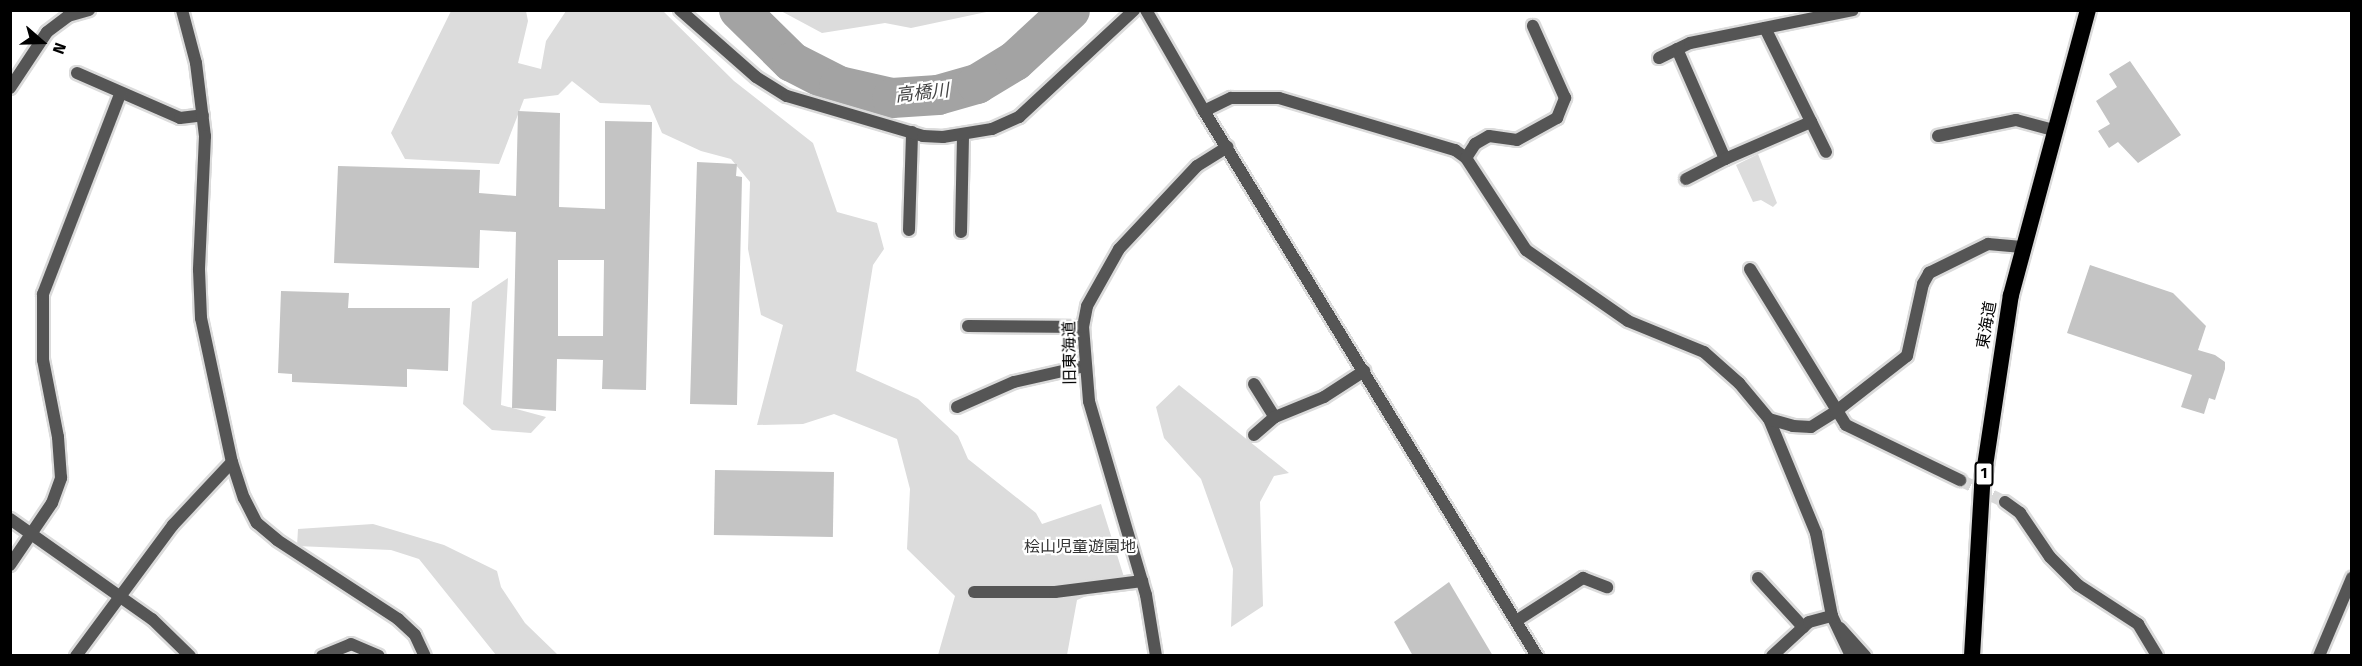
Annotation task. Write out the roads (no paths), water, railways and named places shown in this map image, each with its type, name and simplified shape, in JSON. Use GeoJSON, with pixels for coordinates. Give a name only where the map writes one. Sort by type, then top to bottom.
{"type":"FeatureCollection","features":[{"type":"Feature","properties":{"kind":"highway","name":"東海道"},"geometry":{"type":"LineString","coordinates":[[1972,656],[1988,436],[2022,247],[2088,10]]}},
{"type":"Feature","properties":{"kind":"street"},"geometry":{"type":"LineString","coordinates":[[10,88],[47,32],[68,16],[90,10]]}},
{"type":"Feature","properties":{"kind":"street"},"geometry":{"type":"LineString","coordinates":[[182,10],[191,35],[203,115],[201,318],[232,462],[257,523],[311,563],[390,612],[415,635],[425,656]]}},
{"type":"Feature","properties":{"kind":"street"},"geometry":{"type":"LineString","coordinates":[[680,10],[756,77],[787,96],[912,132],[963,136],[1019,117],[1134,10]]}},
{"type":"Feature","properties":{"kind":"street"},"geometry":{"type":"LineString","coordinates":[[1146,10],[1204,111],[1537,656]]}},
{"type":"Feature","properties":{"kind":"street"},"geometry":{"type":"LineString","coordinates":[[1659,58],[1690,43],[1853,10]]}},
{"type":"Feature","properties":{"kind":"street"},"geometry":{"type":"LineString","coordinates":[[1466,158],[1475,144],[1489,136],[1517,140],[1557,118],[1565,98],[1533,26]]}},
{"type":"Feature","properties":{"kind":"street"},"geometry":{"type":"LineString","coordinates":[[1765,28],[1826,152]]}},
{"type":"Feature","properties":{"kind":"street"},"geometry":{"type":"LineString","coordinates":[[1677,49],[1725,159]]}},
{"type":"Feature","properties":{"kind":"street"},"geometry":{"type":"LineString","coordinates":[[77,73],[120,94],[180,118],[203,115]]}},
{"type":"Feature","properties":{"kind":"street"},"geometry":{"type":"LineString","coordinates":[[10,565],[52,503],[61,478],[58,437],[43,360],[43,294],[120,94]]}},
{"type":"Feature","properties":{"kind":"street"},"geometry":{"type":"LineString","coordinates":[[1204,111],[1232,98],[1279,98],[1455,150],[1466,158],[1526,250],[1628,321],[1704,352],[1739,383],[1769,418],[1816,533],[1834,620],[1851,656]]}},
{"type":"Feature","properties":{"kind":"street"},"geometry":{"type":"LineString","coordinates":[[1938,136],[2016,120],[2053,130]]}},
{"type":"Feature","properties":{"kind":"street"},"geometry":{"type":"LineString","coordinates":[[1686,179],[1725,159],[1811,122]]}},
{"type":"Feature","properties":{"kind":"street"},"geometry":{"type":"LineString","coordinates":[[909,230],[912,132]]}},
{"type":"Feature","properties":{"kind":"street"},"geometry":{"type":"LineString","coordinates":[[962,232],[963,136]]}},
{"type":"Feature","properties":{"kind":"street","name":"旧東海道"},"geometry":{"type":"LineString","coordinates":[[1156,656],[1142,581],[1100,444],[1084,366],[1083,327],[1087,306],[1119,249],[1197,166],[1227,147]]}},
{"type":"Feature","properties":{"kind":"street"},"geometry":{"type":"LineString","coordinates":[[1769,418],[1793,426],[1810,427],[1835,412],[1907,356],[1923,284],[1929,273],[1988,244],[2022,247]]}},
{"type":"Feature","properties":{"kind":"street"},"geometry":{"type":"LineString","coordinates":[[1750,269],[1835,412],[1846,425],[1960,480]]}},
{"type":"Feature","properties":{"kind":"street"},"geometry":{"type":"LineString","coordinates":[[968,326],[1083,327]]}},
{"type":"Feature","properties":{"kind":"street"},"geometry":{"type":"LineString","coordinates":[[957,406],[1014,382],[1084,366]]}},
{"type":"Feature","properties":{"kind":"street"},"geometry":{"type":"LineString","coordinates":[[1254,435],[1275,417],[1324,397],[1364,371]]}},
{"type":"Feature","properties":{"kind":"street"},"geometry":{"type":"LineString","coordinates":[[1254,384],[1275,417]]}},
{"type":"Feature","properties":{"kind":"street"},"geometry":{"type":"LineString","coordinates":[[76,656],[173,525],[232,462]]}},
{"type":"Feature","properties":{"kind":"street"},"geometry":{"type":"LineString","coordinates":[[2005,502],[2020,513],[2050,557],[2078,585],[2138,624],[2157,656]]}},
{"type":"Feature","properties":{"kind":"street"},"geometry":{"type":"LineString","coordinates":[[10,519],[33,532],[120,595],[190,656]]}},
{"type":"Feature","properties":{"kind":"street"},"geometry":{"type":"LineString","coordinates":[[1516,621],[1583,578],[1607,587]]}},
{"type":"Feature","properties":{"kind":"street"},"geometry":{"type":"LineString","coordinates":[[1758,578],[1803,627]]}},
{"type":"Feature","properties":{"kind":"street"},"geometry":{"type":"LineString","coordinates":[[2319,656],[2352,578]]}},
{"type":"Feature","properties":{"kind":"street"},"geometry":{"type":"LineString","coordinates":[[974,592],[1055,591],[1142,581]]}},
{"type":"Feature","properties":{"kind":"street"},"geometry":{"type":"LineString","coordinates":[[1772,656],[1803,627],[1834,620]]}},
{"type":"Feature","properties":{"kind":"street"},"geometry":{"type":"LineString","coordinates":[[1834,620],[1865,656]]}},
{"type":"Feature","properties":{"kind":"street"},"geometry":{"type":"LineString","coordinates":[[322,656],[351,644],[379,656]]}},
{"type":"Feature","properties":{"kind":"waterway","name":"高橋川"},"geometry":{"type":"LineString","coordinates":[[739,10],[792,62],[839,86],[892,98],[938,95],[977,84],[1015,61],[1070,10]]}},
{"type":"Feature","properties":{"kind":"tunnel"},"geometry":{"type":"LineString","coordinates":[[1960,480],[2005,502]]}},
{"type":"Feature","properties":{"kind":"park label","name":"桧山児童遊園地"},"geometry":{"type":"Point","coordinates":[1080,547]}}]}
